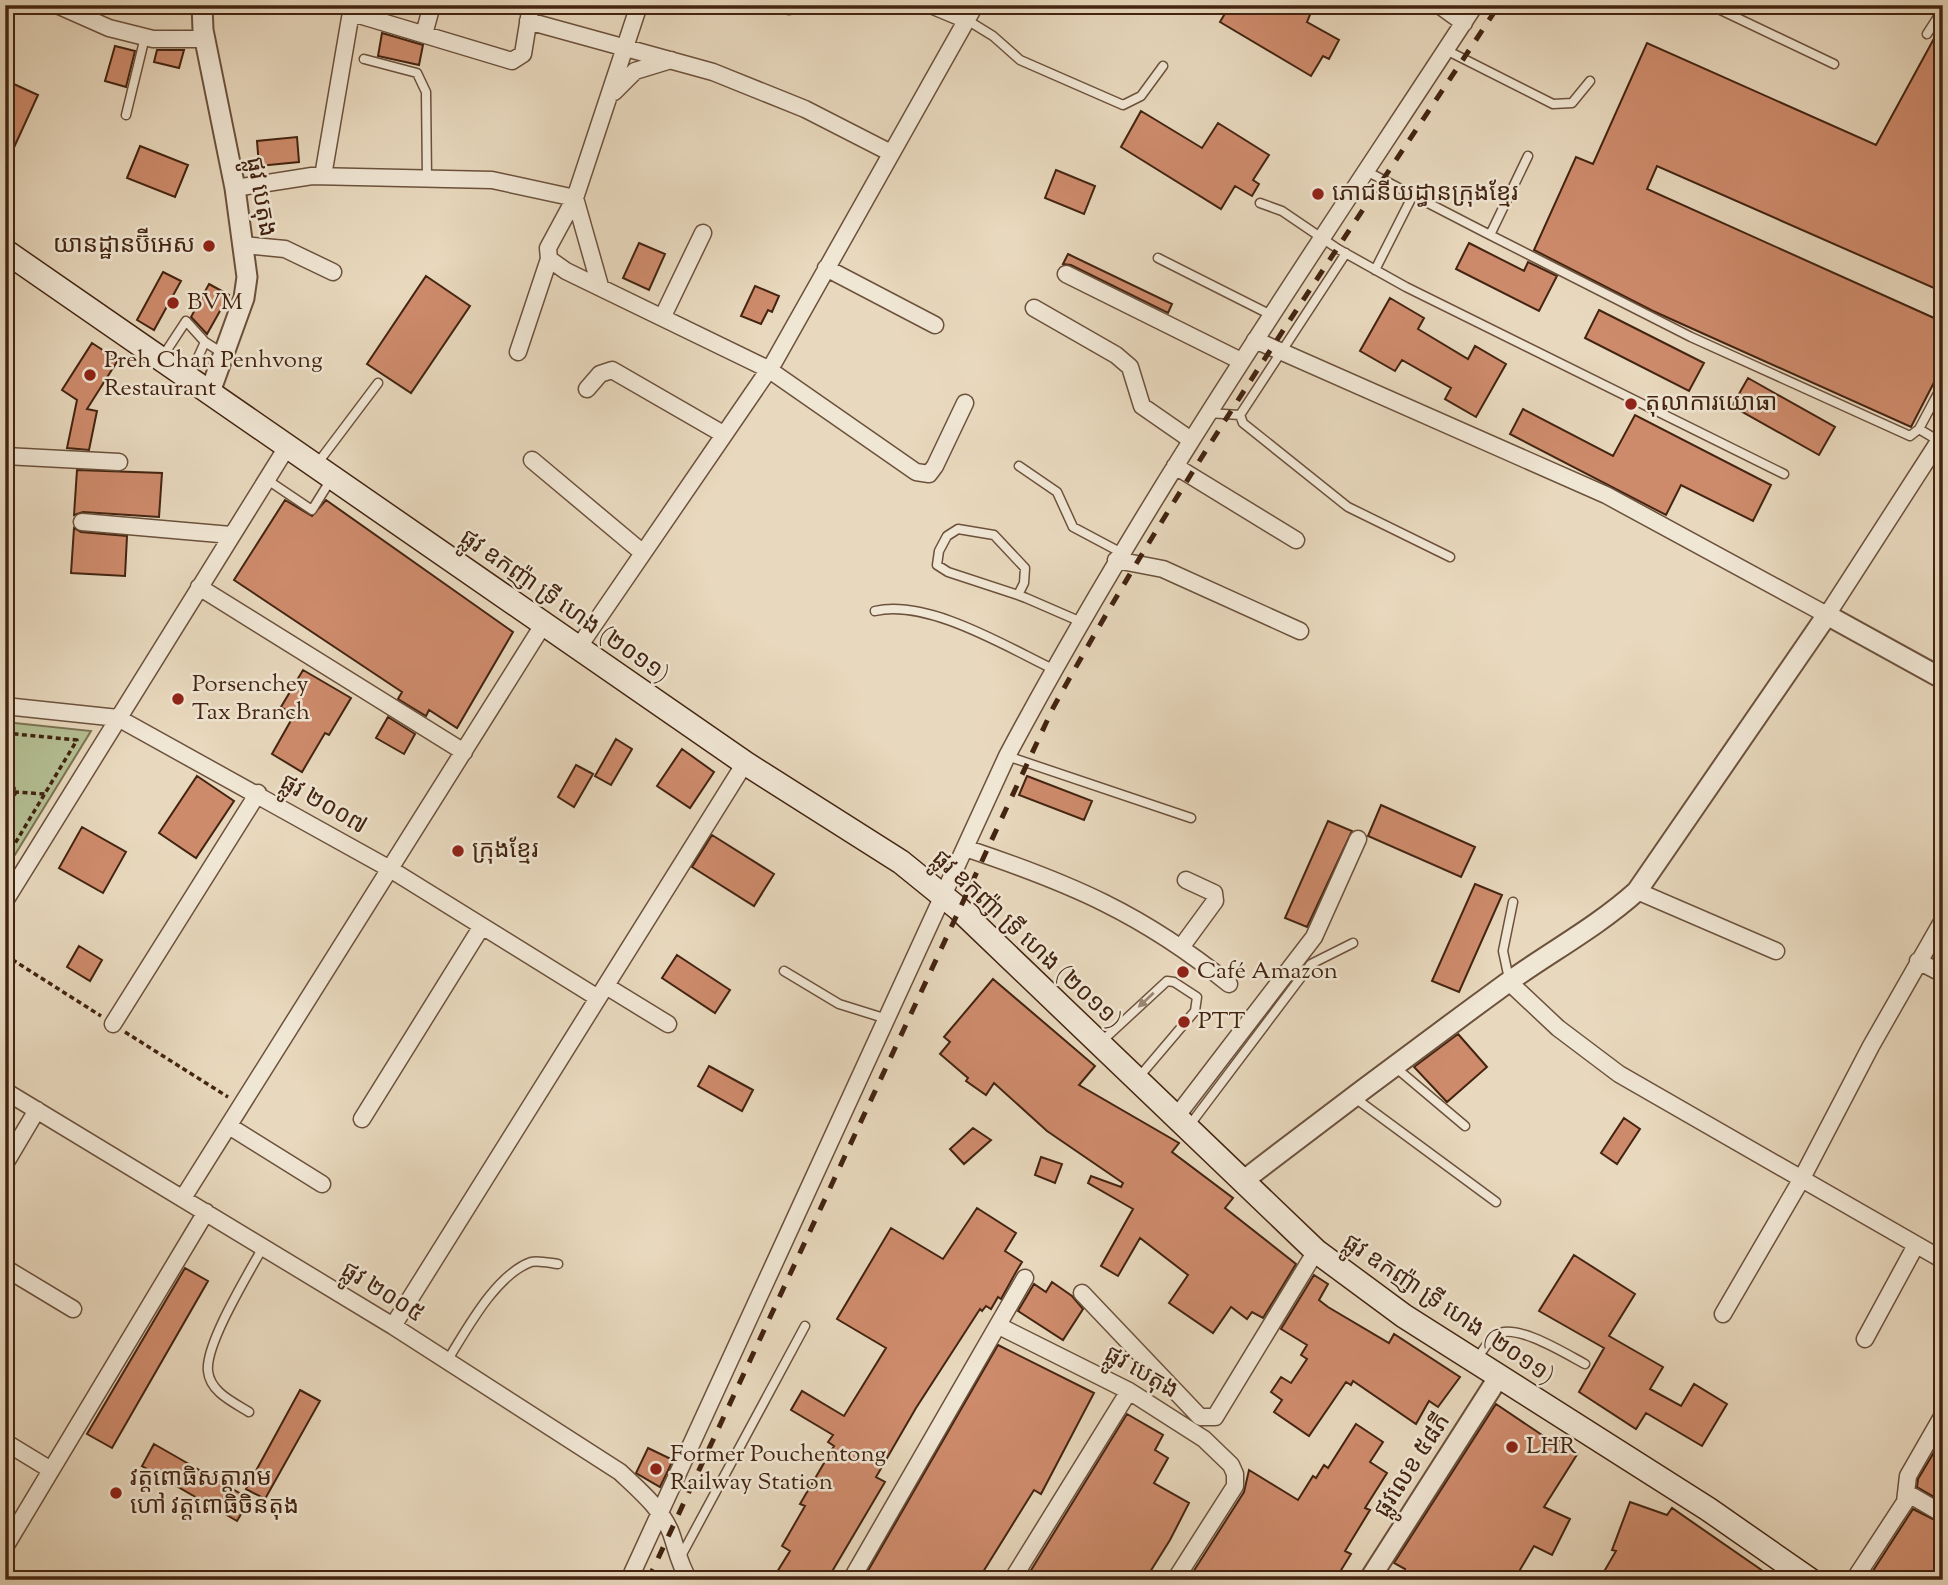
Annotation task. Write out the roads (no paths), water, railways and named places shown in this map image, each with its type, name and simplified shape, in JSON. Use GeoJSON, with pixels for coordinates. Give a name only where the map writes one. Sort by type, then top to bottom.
{"type":"FeatureCollection","features":[{"type":"Feature","properties":{"kind":"main road","name":"ផ្លូវ ឧកញ៉ា ទ្រី ហេង (២០១១)"},"geometry":{"type":"LineString","coordinates":[[5,251],[745,763],[901,862],[944,895],[1316,1251],[1404,1316],[1708,1509],[1805,1578]]}},
{"type":"Feature","properties":{"kind":"street"},"geometry":{"type":"LineString","coordinates":[[57,5],[109,28],[145,37],[205,39]]}},
{"type":"Feature","properties":{"kind":"street","name":"ផ្លូវ បេតុង"},"geometry":{"type":"LineString","coordinates":[[202,5],[205,39],[235,188],[247,286],[209,392]]}},
{"type":"Feature","properties":{"kind":"street"},"geometry":{"type":"LineString","coordinates":[[424,34],[432,5]]}},
{"type":"Feature","properties":{"kind":"street"},"geometry":{"type":"LineString","coordinates":[[518,352],[549,259],[548,248],[575,198],[639,5]]}},
{"type":"Feature","properties":{"kind":"street"},"geometry":{"type":"LineString","coordinates":[[931,5],[967,20]]}},
{"type":"Feature","properties":{"kind":"street"},"geometry":{"type":"LineString","coordinates":[[578,648],[768,369],[975,5]]}},
{"type":"Feature","properties":{"kind":"street"},"geometry":{"type":"LineString","coordinates":[[1439,5],[1464,23]]}},
{"type":"Feature","properties":{"kind":"street"},"geometry":{"type":"LineString","coordinates":[[629,1580],[1007,756],[1079,621],[1241,361],[1475,5]]}},
{"type":"Feature","properties":{"kind":"street"},"geometry":{"type":"LineString","coordinates":[[323,176],[349,18],[359,15],[512,61],[523,54],[529,13],[627,47],[713,72],[805,109],[891,153]]}},
{"type":"Feature","properties":{"kind":"street"},"geometry":{"type":"LineString","coordinates":[[610,97],[621,82],[635,71],[671,60]]}},
{"type":"Feature","properties":{"kind":"street"},"geometry":{"type":"LineString","coordinates":[[235,188],[323,176],[492,180],[575,198]]}},
{"type":"Feature","properties":{"kind":"street"},"geometry":{"type":"LineString","coordinates":[[575,198],[600,286]]}},
{"type":"Feature","properties":{"kind":"street"},"geometry":{"type":"LineString","coordinates":[[663,316],[703,233]]}},
{"type":"Feature","properties":{"kind":"street"},"geometry":{"type":"LineString","coordinates":[[244,245],[285,249],[333,272]]}},
{"type":"Feature","properties":{"kind":"street"},"geometry":{"type":"LineString","coordinates":[[549,259],[768,369],[916,472],[929,474],[965,403]]}},
{"type":"Feature","properties":{"kind":"street"},"geometry":{"type":"LineString","coordinates":[[826,268],[935,325]]}},
{"type":"Feature","properties":{"kind":"street"},"geometry":{"type":"LineString","coordinates":[[1066,274],[1241,361]]}},
{"type":"Feature","properties":{"kind":"street"},"geometry":{"type":"LineString","coordinates":[[1034,308],[1116,355],[1130,368],[1142,406],[1191,440]]}},
{"type":"Feature","properties":{"kind":"street"},"geometry":{"type":"LineString","coordinates":[[1255,340],[1606,495],[1943,680]]}},
{"type":"Feature","properties":{"kind":"street"},"geometry":{"type":"LineString","coordinates":[[587,389],[600,374],[612,370],[723,435]]}},
{"type":"Feature","properties":{"kind":"street"},"geometry":{"type":"LineString","coordinates":[[1243,1181],[1352,1096],[1618,908],[1637,891],[1828,615],[1941,438]]}},
{"type":"Feature","properties":{"kind":"street"},"geometry":{"type":"LineString","coordinates":[[5,901],[287,447]]}},
{"type":"Feature","properties":{"kind":"street"},"geometry":{"type":"LineString","coordinates":[[5,456],[119,462]]}},
{"type":"Feature","properties":{"kind":"street"},"geometry":{"type":"LineString","coordinates":[[532,460],[643,553]]}},
{"type":"Feature","properties":{"kind":"street"},"geometry":{"type":"LineString","coordinates":[[1175,466],[1296,540]]}},
{"type":"Feature","properties":{"kind":"street"},"geometry":{"type":"LineString","coordinates":[[82,522],[231,535]]}},
{"type":"Feature","properties":{"kind":"street"},"geometry":{"type":"LineString","coordinates":[[1118,556],[1163,569],[1300,631]]}},
{"type":"Feature","properties":{"kind":"street"},"geometry":{"type":"LineString","coordinates":[[199,587],[464,752]]}},
{"type":"Feature","properties":{"kind":"street"},"geometry":{"type":"LineString","coordinates":[[183,1198],[543,625]]}},
{"type":"Feature","properties":{"kind":"street","name":"ផ្លូវ ២០០៧"},"geometry":{"type":"LineString","coordinates":[[5,706],[118,718],[258,793],[482,926],[602,992],[668,1024]]}},
{"type":"Feature","properties":{"kind":"street"},"geometry":{"type":"LineString","coordinates":[[393,1326],[745,763]]}},
{"type":"Feature","properties":{"kind":"street"},"geometry":{"type":"LineString","coordinates":[[113,1024],[258,793]]}},
{"type":"Feature","properties":{"kind":"street"},"geometry":{"type":"LineString","coordinates":[[1182,1122],[1314,937],[1358,839]]}},
{"type":"Feature","properties":{"kind":"street"},"geometry":{"type":"LineString","coordinates":[[965,848],[1066,883],[1140,920],[1182,946],[1229,984]]}},
{"type":"Feature","properties":{"kind":"street"},"geometry":{"type":"LineString","coordinates":[[1182,946],[1215,901],[1214,893],[1186,880]]}},
{"type":"Feature","properties":{"kind":"street"},"geometry":{"type":"LineString","coordinates":[[1637,891],[1776,951]]}},
{"type":"Feature","properties":{"kind":"street"},"geometry":{"type":"LineString","coordinates":[[1723,1314],[1801,1180],[1918,961],[1943,920]]}},
{"type":"Feature","properties":{"kind":"street"},"geometry":{"type":"LineString","coordinates":[[362,1119],[482,926]]}},
{"type":"Feature","properties":{"kind":"street"},"geometry":{"type":"LineString","coordinates":[[1918,961],[1943,974]]}},
{"type":"Feature","properties":{"kind":"street"},"geometry":{"type":"LineString","coordinates":[[1510,982],[1558,1028],[1619,1074],[1943,1260]]}},
{"type":"Feature","properties":{"kind":"street","name":"ផ្លូវ ២០០៥"},"geometry":{"type":"LineString","coordinates":[[5,1091],[393,1326],[620,1472],[645,1495],[670,1531],[678,1563],[689,1580]]}},
{"type":"Feature","properties":{"kind":"street"},"geometry":{"type":"LineString","coordinates":[[5,1164],[37,1110]]}},
{"type":"Feature","properties":{"kind":"street"},"geometry":{"type":"LineString","coordinates":[[229,1126],[322,1184]]}},
{"type":"Feature","properties":{"kind":"street"},"geometry":{"type":"LineString","coordinates":[[5,1547],[206,1212]]}},
{"type":"Feature","properties":{"kind":"street"},"geometry":{"type":"LineString","coordinates":[[1865,1339],[1916,1245]]}},
{"type":"Feature","properties":{"kind":"street"},"geometry":{"type":"LineString","coordinates":[[1082,1293],[1199,1417],[1208,1419],[1215,1417],[1316,1251]]}},
{"type":"Feature","properties":{"kind":"street"},"geometry":{"type":"LineString","coordinates":[[5,1268],[73,1310]]}},
{"type":"Feature","properties":{"kind":"street"},"geometry":{"type":"LineString","coordinates":[[851,1580],[1025,1278]]}},
{"type":"Feature","properties":{"kind":"street","name":"ផ្លូវ បេតុង"},"geometry":{"type":"LineString","coordinates":[[999,1326],[1129,1391],[1204,1439],[1231,1465],[1236,1474],[1236,1486],[1175,1580]]}},
{"type":"Feature","properties":{"kind":"street","name":"ផ្លូវលេខ ៥៨ភី"},"geometry":{"type":"LineString","coordinates":[[1369,1580],[1498,1378]]}},
{"type":"Feature","properties":{"kind":"street"},"geometry":{"type":"LineString","coordinates":[[1013,1580],[1129,1391]]}},
{"type":"Feature","properties":{"kind":"street"},"geometry":{"type":"LineString","coordinates":[[1854,1580],[1905,1502],[1908,1476],[1943,1415]]}},
{"type":"Feature","properties":{"kind":"street"},"geometry":{"type":"LineString","coordinates":[[5,1442],[51,1470]]}},
{"type":"Feature","properties":{"kind":"street"},"geometry":{"type":"LineString","coordinates":[[1907,1493],[1943,1514]]}},
{"type":"Feature","properties":{"kind":"lane"},"geometry":{"type":"LineString","coordinates":[[1710,5],[1834,64]]}},
{"type":"Feature","properties":{"kind":"lane"},"geometry":{"type":"LineString","coordinates":[[1927,34],[1943,9]]}},
{"type":"Feature","properties":{"kind":"lane"},"geometry":{"type":"LineString","coordinates":[[967,20],[993,36],[1020,60],[1123,105],[1141,96],[1163,66]]}},
{"type":"Feature","properties":{"kind":"lane"},"geometry":{"type":"LineString","coordinates":[[126,115],[145,37]]}},
{"type":"Feature","properties":{"kind":"lane"},"geometry":{"type":"LineString","coordinates":[[1446,50],[1553,104],[1572,103],[1590,81]]}},
{"type":"Feature","properties":{"kind":"lane"},"geometry":{"type":"LineString","coordinates":[[364,59],[416,73],[426,92],[428,179]]}},
{"type":"Feature","properties":{"kind":"lane"},"geometry":{"type":"LineString","coordinates":[[1490,235],[1528,156]]}},
{"type":"Feature","properties":{"kind":"lane"},"geometry":{"type":"LineString","coordinates":[[1366,171],[1414,193],[1490,235],[1691,337],[1910,436],[1919,429],[1943,384]]}},
{"type":"Feature","properties":{"kind":"lane"},"geometry":{"type":"LineString","coordinates":[[1375,270],[1414,193]]}},
{"type":"Feature","properties":{"kind":"lane"},"geometry":{"type":"LineString","coordinates":[[1260,203],[1282,211],[1322,239],[1375,270],[1784,474]]}},
{"type":"Feature","properties":{"kind":"lane"},"geometry":{"type":"LineString","coordinates":[[1240,415],[1346,253]]}},
{"type":"Feature","properties":{"kind":"lane"},"geometry":{"type":"LineString","coordinates":[[1158,258],[1271,315]]}},
{"type":"Feature","properties":{"kind":"lane"},"geometry":{"type":"LineString","coordinates":[[161,358],[186,321],[205,342],[224,354]]}},
{"type":"Feature","properties":{"kind":"lane"},"geometry":{"type":"LineString","coordinates":[[189,377],[205,342]]}},
{"type":"Feature","properties":{"kind":"lane"},"geometry":{"type":"LineString","coordinates":[[266,479],[312,510],[323,472],[378,383]]}},
{"type":"Feature","properties":{"kind":"lane"},"geometry":{"type":"LineString","coordinates":[[1208,413],[1240,415]]}},
{"type":"Feature","properties":{"kind":"lane"},"geometry":{"type":"LineString","coordinates":[[1240,415],[1243,423],[1301,467],[1327,493],[1349,507],[1450,557]]}},
{"type":"Feature","properties":{"kind":"lane"},"geometry":{"type":"LineString","coordinates":[[1919,429],[1941,438]]}},
{"type":"Feature","properties":{"kind":"lane"},"geometry":{"type":"LineString","coordinates":[[1019,466],[1057,492],[1073,527],[1118,556]]}},
{"type":"Feature","properties":{"kind":"lane"},"geometry":{"type":"LineString","coordinates":[[1018,595],[1025,568],[994,536],[958,530],[947,536],[939,551],[937,565],[948,572],[1018,595],[1079,621]]}},
{"type":"Feature","properties":{"kind":"lane"},"geometry":{"type":"LineString","coordinates":[[875,611],[892,607],[932,615],[1054,669]]}},
{"type":"Feature","properties":{"kind":"lane"},"geometry":{"type":"LineString","coordinates":[[1007,756],[1191,818]]}},
{"type":"Feature","properties":{"kind":"lane"},"geometry":{"type":"LineString","coordinates":[[1510,982],[1503,951],[1513,902]]}},
{"type":"Feature","properties":{"kind":"lane"},"geometry":{"type":"LineString","coordinates":[[1182,1122],[1311,964],[1353,943]]}},
{"type":"Feature","properties":{"kind":"lane"},"geometry":{"type":"LineString","coordinates":[[784,971],[839,1004],[887,1019]]}},
{"type":"Feature","properties":{"kind":"lane"},"geometry":{"type":"LineString","coordinates":[[1100,1044],[1167,981],[1174,982],[1197,997],[1195,1011],[1137,1079]]}},
{"type":"Feature","properties":{"kind":"lane"},"geometry":{"type":"LineString","coordinates":[[1394,1066],[1465,1126]]}},
{"type":"Feature","properties":{"kind":"lane"},"geometry":{"type":"LineString","coordinates":[[1352,1096],[1496,1202]]}},
{"type":"Feature","properties":{"kind":"lane"},"geometry":{"type":"LineString","coordinates":[[249,1412],[219,1393],[207,1373],[209,1350],[263,1247]]}},
{"type":"Feature","properties":{"kind":"lane"},"geometry":{"type":"LineString","coordinates":[[447,1361],[487,1300],[514,1273],[533,1262],[558,1264]]}},
{"type":"Feature","properties":{"kind":"lane"},"geometry":{"type":"LineString","coordinates":[[678,1563],[804,1326]]}},
{"type":"Feature","properties":{"kind":"lane"},"geometry":{"type":"LineString","coordinates":[[1474,1362],[1496,1335],[1509,1330],[1526,1335],[1585,1364]]}},
{"type":"Feature","properties":{"kind":"railway"},"geometry":{"type":"LineString","coordinates":[[648,1580],[1053,708],[1104,618],[1213,440],[1499,5]]}},
{"type":"Feature","properties":{"kind":"place","name":"ភោជនីយដ្ធានក្រុងខ្មែរ"},"geometry":{"type":"Point","coordinates":[1318,194]}},
{"type":"Feature","properties":{"kind":"place","name":"យានដ្ឋានប៊ីអេស"},"geometry":{"type":"Point","coordinates":[209,246]}},
{"type":"Feature","properties":{"kind":"place","name":"BVM"},"geometry":{"type":"Point","coordinates":[173,303]}},
{"type":"Feature","properties":{"kind":"place","name":"Preh Chan Penhvong Restaurant"},"geometry":{"type":"Point","coordinates":[90,375]}},
{"type":"Feature","properties":{"kind":"place","name":"តុលាការយោធា"},"geometry":{"type":"Point","coordinates":[1631,404]}},
{"type":"Feature","properties":{"kind":"place","name":"Porsenchey Tax Branch"},"geometry":{"type":"Point","coordinates":[178,699]}},
{"type":"Feature","properties":{"kind":"place","name":"ក្រុងខ្មែរ"},"geometry":{"type":"Point","coordinates":[458,851]}},
{"type":"Feature","properties":{"kind":"place","name":"Café Amazon"},"geometry":{"type":"Point","coordinates":[1183,972]}},
{"type":"Feature","properties":{"kind":"place","name":"PTT"},"geometry":{"type":"Point","coordinates":[1184,1022]}},
{"type":"Feature","properties":{"kind":"place","name":"LHR"},"geometry":{"type":"Point","coordinates":[1512,1447]}},
{"type":"Feature","properties":{"kind":"place","name":"Former Pouchentong Railway Station"},"geometry":{"type":"Point","coordinates":[656,1469]}},
{"type":"Feature","properties":{"kind":"place","name":"វត្តពោធិសត្តារាម ហៅ វត្តពោធិចិនតុង"},"geometry":{"type":"Point","coordinates":[116,1493]}}]}
